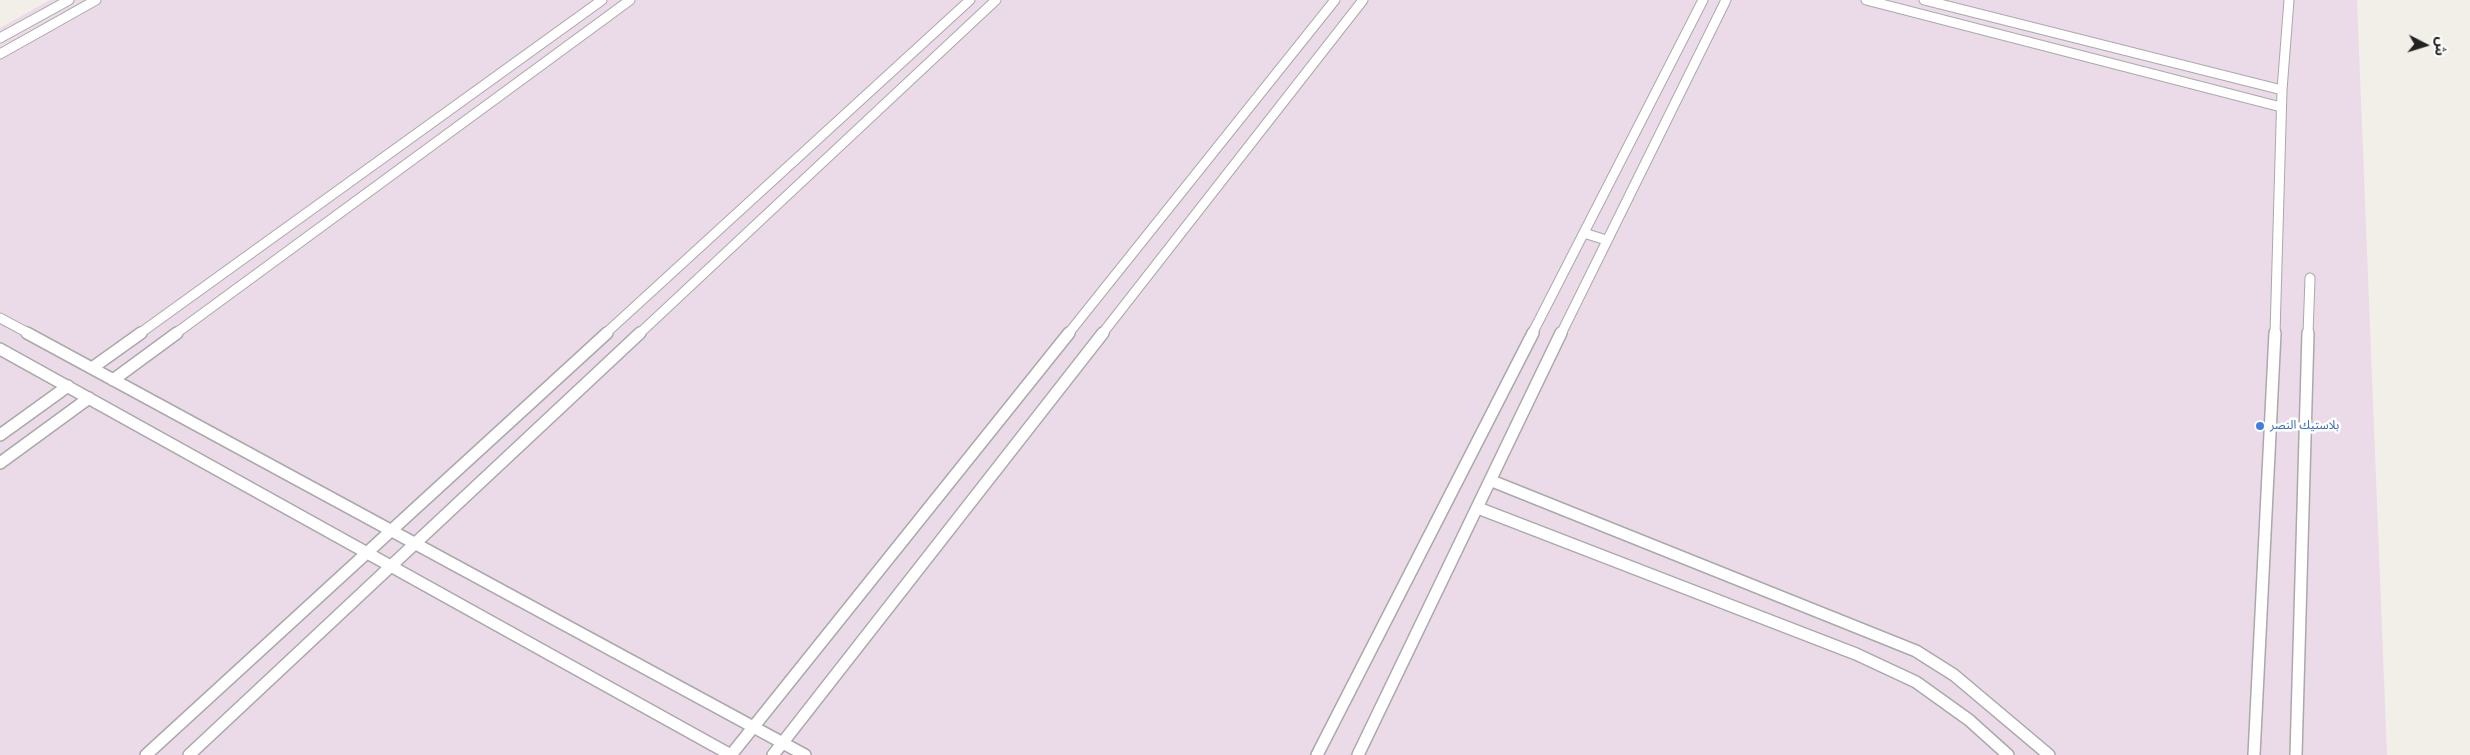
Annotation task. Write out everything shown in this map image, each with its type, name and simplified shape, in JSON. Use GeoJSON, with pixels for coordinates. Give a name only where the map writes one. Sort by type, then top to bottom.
{"type":"FeatureCollection","features":[{"type":"Feature","properties":{"kind":"street"},"geometry":{"type":"LineString","coordinates":[[0,38],[69,0]]}},
{"type":"Feature","properties":{"kind":"street"},"geometry":{"type":"LineString","coordinates":[[0,54],[96,0]]}},
{"type":"Feature","properties":{"kind":"street"},"geometry":{"type":"LineString","coordinates":[[92,368],[602,0]]}},
{"type":"Feature","properties":{"kind":"street"},"geometry":{"type":"LineString","coordinates":[[114,380],[630,0]]}},
{"type":"Feature","properties":{"kind":"street"},"geometry":{"type":"LineString","coordinates":[[146,755],[970,0]]}},
{"type":"Feature","properties":{"kind":"street"},"geometry":{"type":"LineString","coordinates":[[189,755],[996,0]]}},
{"type":"Feature","properties":{"kind":"street"},"geometry":{"type":"LineString","coordinates":[[0,348],[731,755],[1335,0]]}},
{"type":"Feature","properties":{"kind":"street"},"geometry":{"type":"LineString","coordinates":[[773,755],[1363,0]]}},
{"type":"Feature","properties":{"kind":"street"},"geometry":{"type":"LineString","coordinates":[[1317,755],[1703,0]]}},
{"type":"Feature","properties":{"kind":"street"},"geometry":{"type":"LineString","coordinates":[[1358,755],[1492,481],[1606,240],[1726,0]]}},
{"type":"Feature","properties":{"kind":"street"},"geometry":{"type":"LineString","coordinates":[[1866,0],[2281,107]]}},
{"type":"Feature","properties":{"kind":"street"},"geometry":{"type":"LineString","coordinates":[[1924,0],[2282,90]]}},
{"type":"Feature","properties":{"kind":"street"},"geometry":{"type":"LineString","coordinates":[[2254,755],[2278,268],[2281,107],[2288,0]]}},
{"type":"Feature","properties":{"kind":"street"},"geometry":{"type":"LineString","coordinates":[[1584,233],[1606,240]]}},
{"type":"Feature","properties":{"kind":"street"},"geometry":{"type":"LineString","coordinates":[[2296,755],[2310,278]]}},
{"type":"Feature","properties":{"kind":"street"},"geometry":{"type":"LineString","coordinates":[[0,318],[805,755]]}},
{"type":"Feature","properties":{"kind":"street"},"geometry":{"type":"LineString","coordinates":[[0,435],[68,386]]}},
{"type":"Feature","properties":{"kind":"street"},"geometry":{"type":"LineString","coordinates":[[0,463],[89,398]]}},
{"type":"Feature","properties":{"kind":"street"},"geometry":{"type":"LineString","coordinates":[[1492,481],[1916,651],[1954,675],[2049,755]]}},
{"type":"Feature","properties":{"kind":"street"},"geometry":{"type":"LineString","coordinates":[[1478,508],[1856,654],[1916,682],[1969,720],[2008,755]]}},
{"type":"Feature","properties":{"kind":"shaded area"},"geometry":{"type":"Polygon","coordinates":[[[50,0],[2357,0],[2387,755],[0,755],[0,28],[50,0]]]}},
{"type":"Feature","properties":{"kind":"place","name":"بلاستيك النصر"},"geometry":{"type":"Point","coordinates":[2260,426]}}]}
